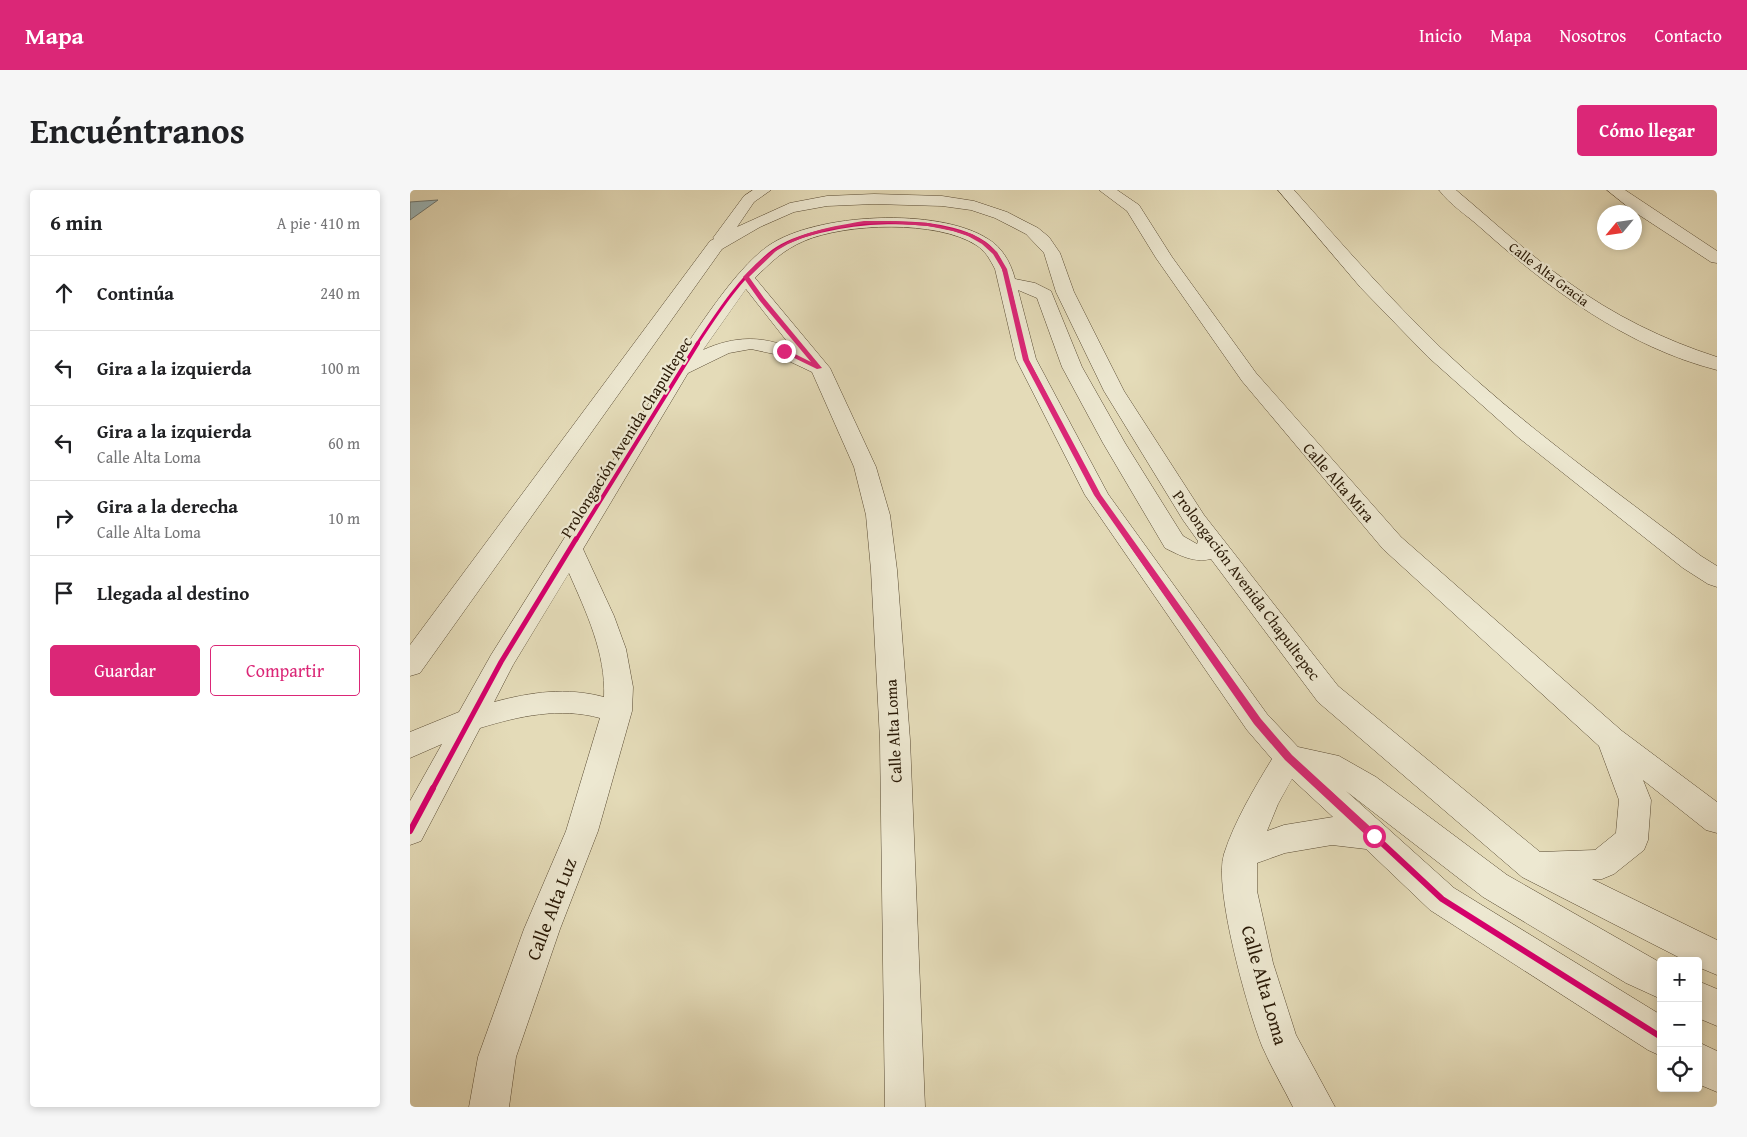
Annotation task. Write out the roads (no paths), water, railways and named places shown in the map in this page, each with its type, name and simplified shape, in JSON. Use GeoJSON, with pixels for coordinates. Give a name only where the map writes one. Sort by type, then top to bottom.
{"type":"FeatureCollection","features":[{"type":"Feature","properties":{"kind":"street"},"geometry":{"type":"LineString","coordinates":[[716,245],[749,199],[763,190]]}},
{"type":"Feature","properties":{"kind":"street"},"geometry":{"type":"LineString","coordinates":[[953,190],[965,196],[974,206]]}},
{"type":"Feature","properties":{"kind":"street","name":"Calle Alta Mira"},"geometry":{"type":"LineString","coordinates":[[1107,190],[1132,208],[1164,258],[1249,377],[1392,543],[1612,739],[1717,820]]}},
{"type":"Feature","properties":{"kind":"street"},"geometry":{"type":"LineString","coordinates":[[1286,190],[1367,284],[1435,353],[1527,433],[1692,562],[1717,578]]}},
{"type":"Feature","properties":{"kind":"street","name":"Calle Alta Gracia"},"geometry":{"type":"LineString","coordinates":[[1447,190],[1509,244],[1580,299],[1629,328],[1695,357],[1717,364]]}},
{"type":"Feature","properties":{"kind":"street"},"geometry":{"type":"LineString","coordinates":[[1615,190],[1638,208],[1717,258]]}},
{"type":"Feature","properties":{"kind":"street","name":"Prolongación Avenida Chapultepec"},"geometry":{"type":"LineString","coordinates":[[410,666],[716,245],[763,220],[790,208],[807,204],[874,199],[908,199],[974,206],[1002,216],[1032,231],[1052,253],[1065,292],[1114,391],[1195,520],[1328,694],[1534,867],[1717,958]]}},
{"type":"Feature","properties":{"kind":"street","name":"Prolongación Avenida Chapultepec"},"geometry":{"type":"LineString","coordinates":[[410,830],[501,662],[682,368],[707,329],[746,277],[774,250],[800,237],[846,226],[890,222],[928,225],[970,235],[984,243],[995,253],[1004,269],[1026,360],[1098,495],[1258,722],[1288,757],[1442,899],[1657,1034]]}},
{"type":"Feature","properties":{"kind":"street","name":"Calle Alta Loma"},"geometry":{"type":"LineString","coordinates":[[746,277],[762,300],[820,368],[865,466],[878,514],[884,570],[895,740],[905,1107]]}},
{"type":"Feature","properties":{"kind":"street"},"geometry":{"type":"LineString","coordinates":[[1007,282],[1029,287],[1045,295],[1072,367],[1114,443],[1174,542],[1197,553],[1206,552],[1210,541]]}},
{"type":"Feature","properties":{"kind":"street"},"geometry":{"type":"LineString","coordinates":[[682,368],[708,353],[739,342],[772,346],[820,368]]}},
{"type":"Feature","properties":{"kind":"street","name":"Calle Alta Luz"},"geometry":{"type":"LineString","coordinates":[[489,1107],[497,1057],[542,929],[582,830],[617,712],[618,685],[615,660],[604,624],[571,550]]}},
{"type":"Feature","properties":{"kind":"street"},"geometry":{"type":"LineString","coordinates":[[1692,562],[1717,586]]}},
{"type":"Feature","properties":{"kind":"street"},"geometry":{"type":"LineString","coordinates":[[410,746],[428,737],[506,710],[542,703],[579,702],[617,712]]}},
{"type":"Feature","properties":{"kind":"street","name":"Calle Alta Mira"},"geometry":{"type":"LineString","coordinates":[[1534,867],[1602,864],[1632,840],[1634,800],[1612,739]]}},
{"type":"Feature","properties":{"kind":"street"},"geometry":{"type":"LineString","coordinates":[[1288,757],[1328,765],[1364,786],[1495,886],[1657,980]]}},
{"type":"Feature","properties":{"kind":"street","name":"Calle Alta Loma"},"geometry":{"type":"LineString","coordinates":[[1288,757],[1264,800],[1240,855],[1240,891],[1255,963],[1280,1043],[1315,1107]]}},
{"type":"Feature","properties":{"kind":"street"},"geometry":{"type":"LineString","coordinates":[[1240,855],[1284,839],[1332,831],[1374,836]]}},
{"type":"Feature","properties":{"kind":"street"},"geometry":{"type":"LineString","coordinates":[[1702,1001],[1717,1008]]}},
{"type":"Feature","properties":{"kind":"street"},"geometry":{"type":"LineString","coordinates":[[1702,1064],[1717,1073]]}},
{"type":"Feature","properties":{"kind":"water"},"geometry":{"type":"Polygon","coordinates":[[[438,200],[410,220],[410,202],[438,200]]]}}]}
